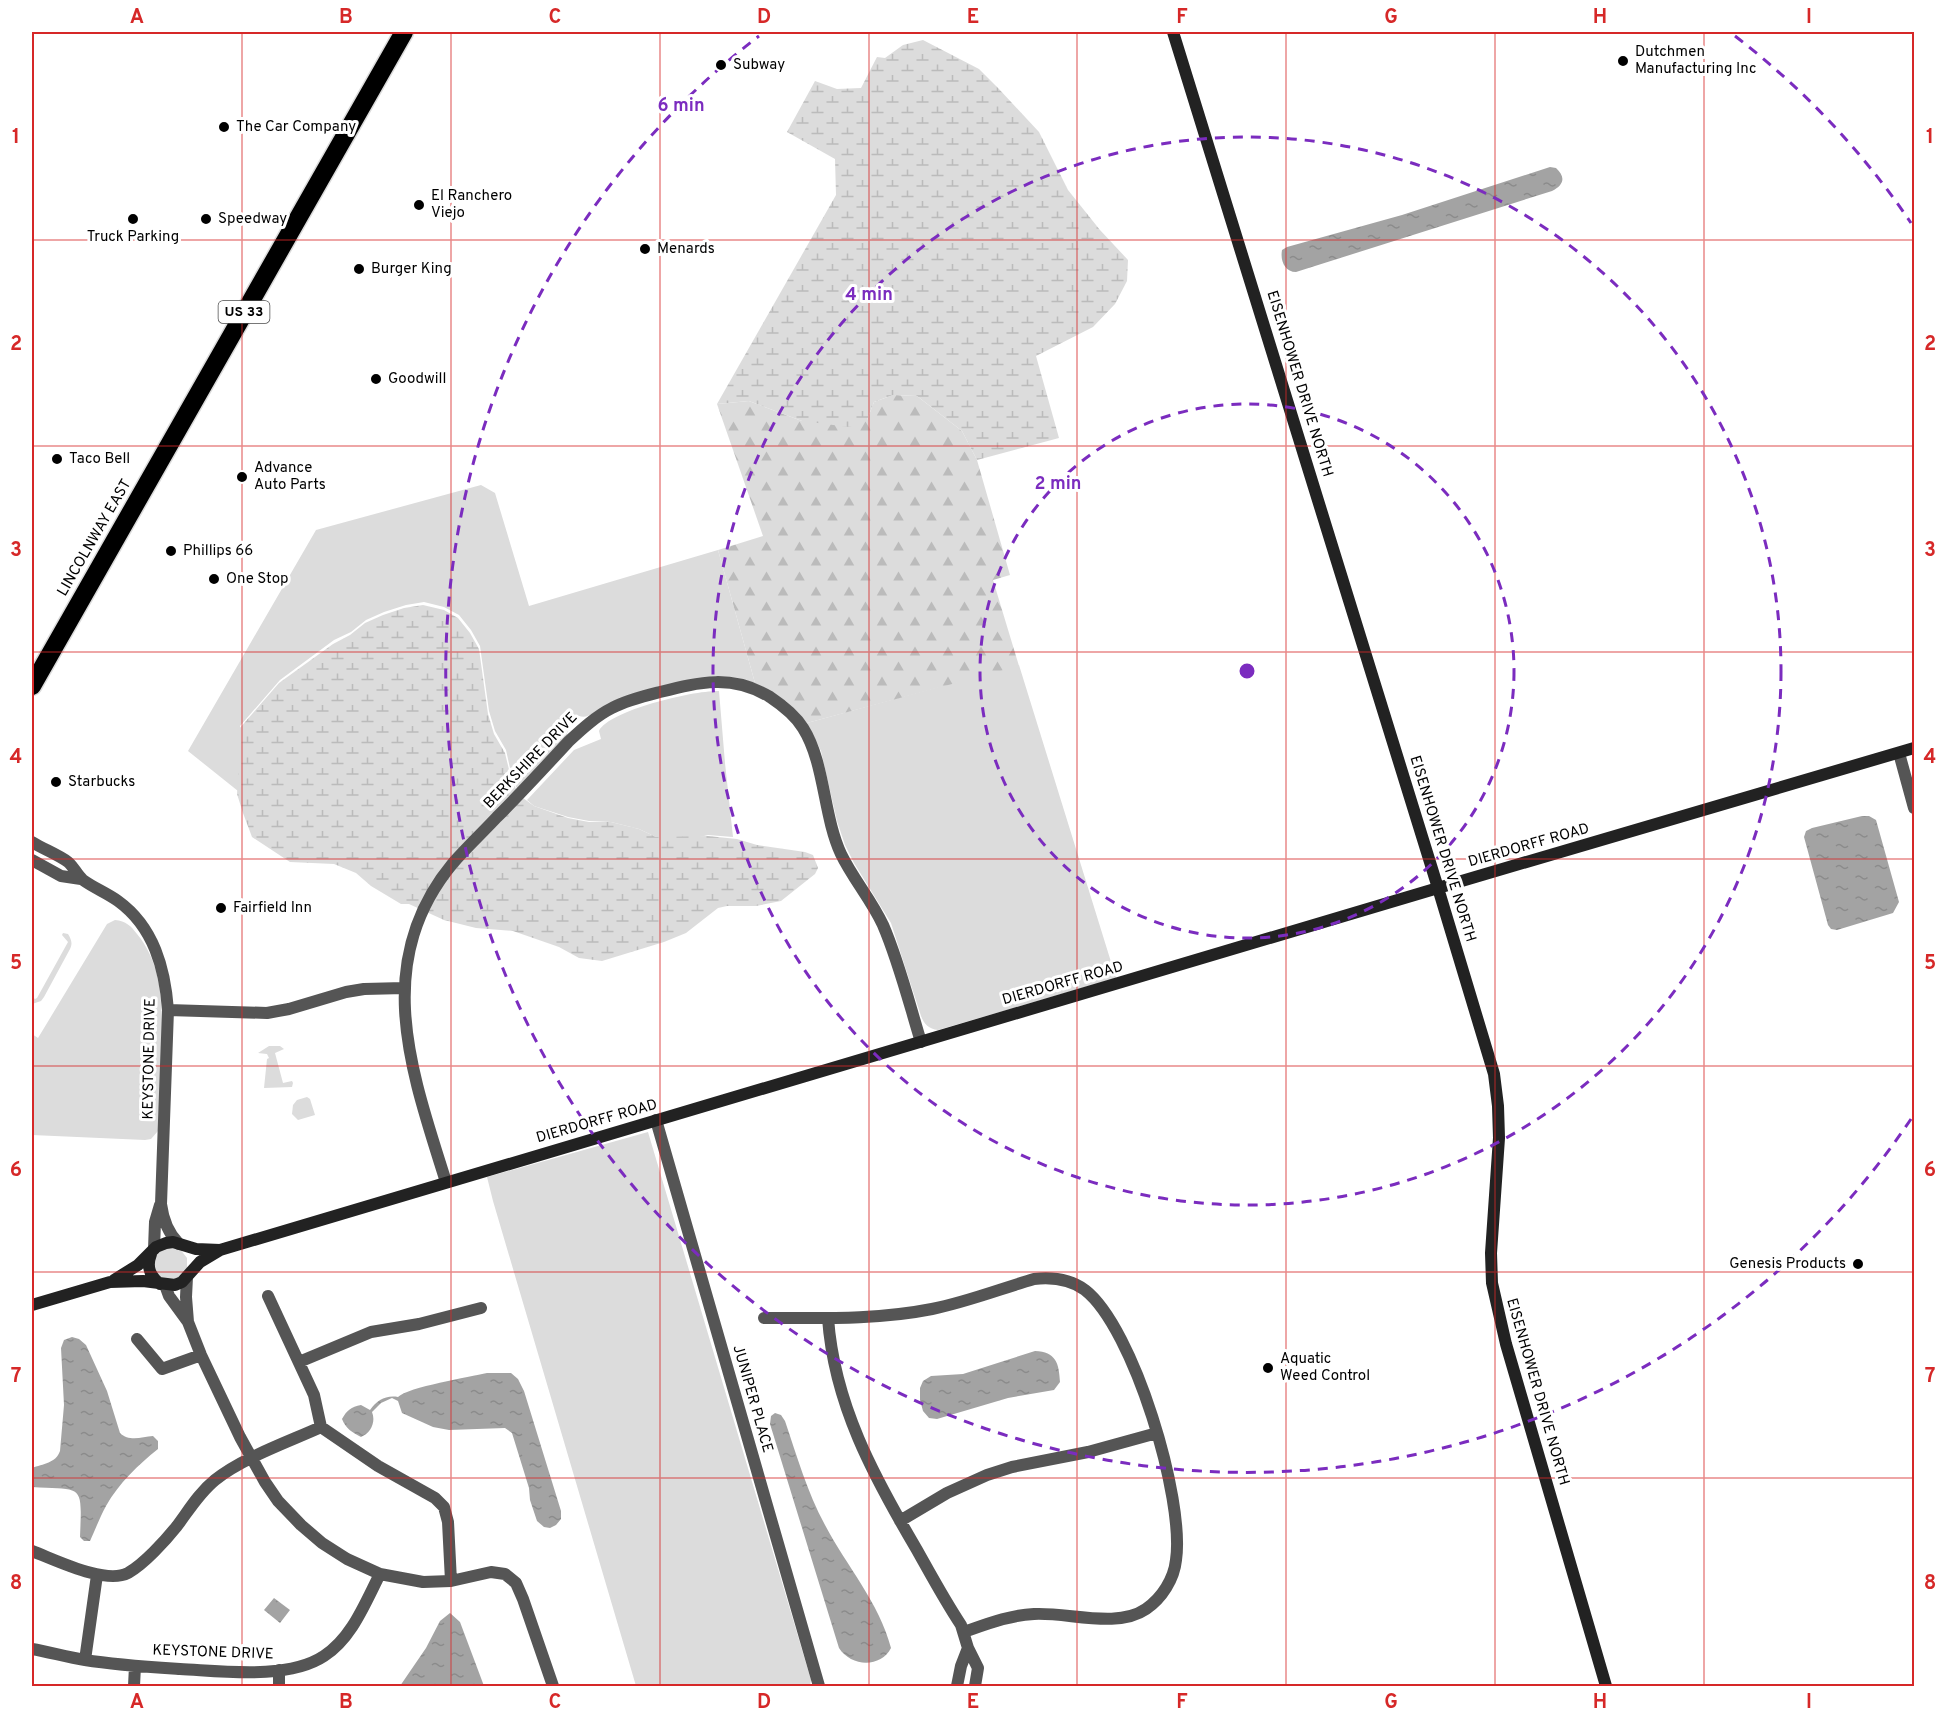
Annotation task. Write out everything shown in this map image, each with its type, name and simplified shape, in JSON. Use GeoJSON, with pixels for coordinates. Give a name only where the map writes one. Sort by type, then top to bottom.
{"type":"FeatureCollection","features":[{"type":"Feature","properties":{"kind":"highway","name":"LINCOLNWAY EAST"},"geometry":{"type":"LineString","coordinates":[[32,686],[404,32]]}},
{"type":"Feature","properties":{"kind":"street","name":"EISENHOWER DRIVE NORTH"},"geometry":{"type":"LineString","coordinates":[[1173,32],[1494,1074],[1498,1106],[1498,1149],[1491,1253],[1492,1283],[1498,1315],[1606,1686]]}},
{"type":"Feature","properties":{"kind":"street","name":"BERKSHIRE DRIVE"},"geometry":{"type":"LineString","coordinates":[[446,1182],[414,1076],[406,1024],[404,988],[411,944],[424,911],[453,864],[585,726],[613,707],[645,696],[690,684],[712,681],[738,683],[758,690],[783,706],[803,727],[812,747],[834,836],[850,870],[882,924],[896,960],[921,1042]]}},
{"type":"Feature","properties":{"kind":"street","name":"DIERDORFF ROAD"},"geometry":{"type":"LineString","coordinates":[[32,1305],[110,1282],[134,1281],[175,1285],[200,1262],[220,1250],[1914,748]]}},
{"type":"Feature","properties":{"kind":"street"},"geometry":{"type":"LineString","coordinates":[[1899,753],[1914,808]]}},
{"type":"Feature","properties":{"kind":"street","name":"KEYSTONE DRIVE"},"geometry":{"type":"LineString","coordinates":[[32,842],[69,863],[81,879],[119,902],[136,917],[150,936],[163,969],[168,1011],[161,1204],[162,1214],[170,1235],[180,1245]]}},
{"type":"Feature","properties":{"kind":"street","name":"KEYSTONE DRIVE"},"geometry":{"type":"LineString","coordinates":[[32,860],[61,876],[81,879]]}},
{"type":"Feature","properties":{"kind":"street"},"geometry":{"type":"LineString","coordinates":[[168,1011],[267,1013],[364,988],[404,988]]}},
{"type":"Feature","properties":{"kind":"street","name":"JUNIPER PLACE"},"geometry":{"type":"LineString","coordinates":[[656,1120],[819,1686]]}},
{"type":"Feature","properties":{"kind":"street","name":"KEYSTONE DRIVE"},"geometry":{"type":"LineString","coordinates":[[152,1252],[155,1222],[161,1204]]}},
{"type":"Feature","properties":{"kind":"street","name":"DIERDORFF ROAD"},"geometry":{"type":"LineString","coordinates":[[110,1282],[138,1265],[166,1243],[220,1250]]}},
{"type":"Feature","properties":{"kind":"street"},"geometry":{"type":"LineString","coordinates":[[180,1245],[191,1259],[186,1297],[188,1322]]}},
{"type":"Feature","properties":{"kind":"street"},"geometry":{"type":"LineString","coordinates":[[152,1252],[148,1260],[151,1274],[163,1284],[188,1322],[227,1412],[251,1459],[278,1501],[322,1543],[347,1559],[380,1574],[423,1582],[451,1581],[491,1572],[505,1574],[516,1583],[523,1599],[552,1686]]}},
{"type":"Feature","properties":{"kind":"street"},"geometry":{"type":"LineString","coordinates":[[764,1318],[888,1315],[932,1309],[1034,1280],[1053,1279],[1074,1283],[1092,1296],[1111,1321],[1137,1373],[1157,1433],[1171,1490],[1177,1546],[1175,1568],[1166,1588],[1145,1610],[1121,1618],[1048,1613],[1020,1615],[964,1632]]}},
{"type":"Feature","properties":{"kind":"street"},"geometry":{"type":"LineString","coordinates":[[268,1296],[314,1395],[321,1427],[378,1466],[435,1498],[444,1507],[448,1522],[451,1581]]}},
{"type":"Feature","properties":{"kind":"street"},"geometry":{"type":"LineString","coordinates":[[299,1362],[371,1332],[419,1324],[481,1308]]}},
{"type":"Feature","properties":{"kind":"street"},"geometry":{"type":"LineString","coordinates":[[828,1318],[831,1348],[847,1411],[866,1458],[964,1632],[968,1648],[978,1668],[975,1686]]}},
{"type":"Feature","properties":{"kind":"street"},"geometry":{"type":"LineString","coordinates":[[137,1339],[162,1369],[201,1355]]}},
{"type":"Feature","properties":{"kind":"street"},"geometry":{"type":"LineString","coordinates":[[32,1551],[97,1575],[126,1574],[166,1539],[199,1495],[216,1479],[251,1459],[321,1427]]}},
{"type":"Feature","properties":{"kind":"street"},"geometry":{"type":"LineString","coordinates":[[900,1521],[947,1493],[987,1474],[1018,1465],[1088,1452],[1157,1433]]}},
{"type":"Feature","properties":{"kind":"street","name":"KEYSTONE DRIVE"},"geometry":{"type":"LineString","coordinates":[[32,1648],[85,1660],[135,1666],[238,1672],[305,1666],[323,1657],[338,1645],[359,1614],[380,1574]]}},
{"type":"Feature","properties":{"kind":"street"},"geometry":{"type":"LineString","coordinates":[[85,1660],[97,1575]]}},
{"type":"Feature","properties":{"kind":"street"},"geometry":{"type":"LineString","coordinates":[[957,1686],[968,1648]]}},
{"type":"Feature","properties":{"kind":"street"},"geometry":{"type":"LineString","coordinates":[[134,1686],[135,1666]]}},
{"type":"Feature","properties":{"kind":"street"},"geometry":{"type":"LineString","coordinates":[[279,1670],[279,1686]]}},
{"type":"Feature","properties":{"kind":"green space"},"geometry":{"type":"Polygon","coordinates":[[[923,40],[979,69],[999,89],[1039,132],[1068,190],[1128,260],[1127,281],[1115,304],[1093,327],[1036,356],[1059,438],[977,460],[962,431],[917,396],[893,395],[874,402],[867,420],[849,427],[802,421],[749,401],[717,404],[836,195],[835,159],[787,132],[815,81],[837,89],[861,88],[877,57],[885,58],[903,45],[923,40]]]}},
{"type":"Feature","properties":{"kind":"green space"},"geometry":{"type":"Polygon","coordinates":[[[893,395],[917,396],[962,431],[977,460],[1010,575],[993,580],[1019,666],[807,723],[786,701],[755,683],[718,550],[763,536],[717,404],[749,401],[802,421],[867,420],[874,402],[893,395]]]}},
{"type":"Feature","properties":{"kind":"green space"},"geometry":{"type":"Polygon","coordinates":[[[481,485],[495,493],[529,606],[718,550],[755,683],[725,677],[698,679],[618,701],[589,716],[579,716],[568,727],[567,735],[517,789],[506,750],[495,731],[489,711],[480,646],[459,615],[444,607],[424,602],[406,605],[366,620],[351,632],[334,640],[280,680],[240,726],[242,739],[238,791],[188,751],[316,530],[481,485]]]}},
{"type":"Feature","properties":{"kind":"green space"},"geometry":{"type":"Polygon","coordinates":[[[423,605],[444,610],[458,618],[479,649],[488,714],[494,734],[505,753],[511,778],[519,795],[534,806],[568,818],[589,822],[611,822],[639,829],[656,837],[708,836],[805,852],[813,855],[818,868],[815,874],[781,901],[756,906],[718,908],[686,933],[602,961],[579,958],[559,947],[513,931],[476,928],[444,920],[409,904],[401,904],[371,886],[356,873],[334,864],[290,862],[252,837],[237,794],[241,742],[239,729],[279,683],[333,644],[350,635],[365,623],[383,615],[423,605]]]}},
{"type":"Feature","properties":{"kind":"green space"},"geometry":{"type":"Polygon","coordinates":[[[1019,665],[1116,978],[938,1030],[932,1029],[927,1026],[921,1016],[891,923],[845,845],[837,821],[821,751],[807,723],[1019,665]]]}},
{"type":"Feature","properties":{"kind":"green space"},"geometry":{"type":"Polygon","coordinates":[[[719,691],[733,837],[708,835],[656,837],[639,829],[611,822],[568,817],[534,806],[527,800],[574,750],[601,739],[599,731],[606,723],[654,703],[692,694],[719,691]]]}},
{"type":"Feature","properties":{"kind":"green space"},"geometry":{"type":"Polygon","coordinates":[[[115,920],[128,924],[137,934],[153,962],[158,977],[162,1025],[158,1131],[151,1139],[145,1140],[32,1135],[32,1034],[38,1038],[107,924],[115,920]]]}},
{"type":"Feature","properties":{"kind":"green space"},"geometry":{"type":"Polygon","coordinates":[[[63,933],[68,934],[70,938],[70,949],[44,997],[41,1001],[32,1004],[32,997],[37,998],[68,942],[62,935],[63,933]]]}},
{"type":"Feature","properties":{"kind":"green space"},"geometry":{"type":"Polygon","coordinates":[[[269,1046],[280,1046],[284,1049],[275,1053],[283,1083],[292,1081],[292,1087],[264,1088],[267,1059],[269,1058],[267,1054],[258,1053],[269,1046]]]}},
{"type":"Feature","properties":{"kind":"green space"},"geometry":{"type":"Polygon","coordinates":[[[307,1097],[310,1099],[315,1115],[298,1120],[292,1114],[293,1105],[297,1100],[307,1097]]]}},
{"type":"Feature","properties":{"kind":"green space"},"geometry":{"type":"Polygon","coordinates":[[[648,1132],[811,1680],[810,1686],[636,1686],[493,1201],[487,1177],[648,1132]]]}},
{"type":"Feature","properties":{"kind":"green space"},"geometry":{"type":"Polygon","coordinates":[[[164,1247],[180,1249],[187,1258],[187,1270],[175,1282],[158,1278],[152,1260],[154,1254],[164,1247]]]}},
{"type":"Feature","properties":{"kind":"water"},"geometry":{"type":"Polygon","coordinates":[[[1550,167],[1556,168],[1562,178],[1559,186],[1552,191],[1296,272],[1286,268],[1283,262],[1282,250],[1287,247],[1402,215],[1550,167]]]}},
{"type":"Feature","properties":{"kind":"water"},"geometry":{"type":"Polygon","coordinates":[[[1869,816],[1876,820],[1899,902],[1893,913],[1837,930],[1831,929],[1804,837],[1806,831],[1812,828],[1869,816]]]}},
{"type":"Feature","properties":{"kind":"water"},"geometry":{"type":"Polygon","coordinates":[[[72,1337],[86,1345],[107,1391],[120,1433],[131,1438],[153,1436],[158,1441],[158,1449],[129,1475],[111,1498],[90,1541],[84,1541],[80,1537],[81,1507],[76,1493],[62,1488],[32,1487],[32,1468],[52,1461],[60,1451],[64,1405],[61,1348],[64,1340],[72,1337]]]}},
{"type":"Feature","properties":{"kind":"water"},"geometry":{"type":"Polygon","coordinates":[[[1035,1351],[1052,1356],[1057,1364],[1060,1382],[1054,1390],[1008,1398],[937,1419],[929,1418],[923,1411],[920,1388],[923,1381],[931,1376],[963,1374],[1035,1351]]]}},
{"type":"Feature","properties":{"kind":"water"},"geometry":{"type":"Polygon","coordinates":[[[487,1373],[511,1373],[518,1379],[524,1391],[561,1511],[561,1519],[550,1528],[544,1527],[537,1521],[512,1433],[505,1428],[449,1430],[433,1427],[402,1413],[398,1401],[392,1398],[381,1403],[372,1412],[372,1427],[361,1437],[347,1428],[342,1419],[350,1409],[361,1405],[370,1410],[376,1403],[386,1398],[398,1397],[426,1386],[487,1373]]]}},
{"type":"Feature","properties":{"kind":"water"},"geometry":{"type":"Polygon","coordinates":[[[775,1413],[781,1415],[785,1421],[819,1512],[871,1600],[886,1631],[891,1648],[886,1655],[873,1662],[858,1662],[844,1654],[839,1648],[770,1424],[771,1416],[775,1413]]]}},
{"type":"Feature","properties":{"kind":"water"},"geometry":{"type":"Polygon","coordinates":[[[274,1598],[290,1610],[280,1623],[264,1610],[274,1598]]]}},
{"type":"Feature","properties":{"kind":"water"},"geometry":{"type":"Polygon","coordinates":[[[450,1613],[460,1622],[484,1686],[400,1686],[426,1648],[440,1621],[450,1613]]]}},
{"type":"Feature","properties":{"kind":"place","name":"Dutchmen Manufacturing Inc"},"geometry":{"type":"Point","coordinates":[1623,61]}},
{"type":"Feature","properties":{"kind":"place","name":"Subway"},"geometry":{"type":"Point","coordinates":[721,65]}},
{"type":"Feature","properties":{"kind":"place","name":"The Car Company"},"geometry":{"type":"Point","coordinates":[224,127]}},
{"type":"Feature","properties":{"kind":"place","name":"El Ranchero Viejo"},"geometry":{"type":"Point","coordinates":[419,205]}},
{"type":"Feature","properties":{"kind":"place","name":"Truck Parking"},"geometry":{"type":"Point","coordinates":[133,219]}},
{"type":"Feature","properties":{"kind":"place","name":"Speedway"},"geometry":{"type":"Point","coordinates":[206,219]}},
{"type":"Feature","properties":{"kind":"place","name":"Menards"},"geometry":{"type":"Point","coordinates":[645,249]}},
{"type":"Feature","properties":{"kind":"place","name":"Burger King"},"geometry":{"type":"Point","coordinates":[359,269]}},
{"type":"Feature","properties":{"kind":"place","name":"Goodwill"},"geometry":{"type":"Point","coordinates":[376,379]}},
{"type":"Feature","properties":{"kind":"place","name":"Taco Bell"},"geometry":{"type":"Point","coordinates":[57,459]}},
{"type":"Feature","properties":{"kind":"place","name":"Advance Auto Parts"},"geometry":{"type":"Point","coordinates":[242,477]}},
{"type":"Feature","properties":{"kind":"place","name":"Phillips 66"},"geometry":{"type":"Point","coordinates":[171,551]}},
{"type":"Feature","properties":{"kind":"place","name":"One Stop"},"geometry":{"type":"Point","coordinates":[214,579]}},
{"type":"Feature","properties":{"kind":"place","name":"Starbucks"},"geometry":{"type":"Point","coordinates":[56,782]}},
{"type":"Feature","properties":{"kind":"place","name":"Fairfield Inn"},"geometry":{"type":"Point","coordinates":[221,908]}},
{"type":"Feature","properties":{"kind":"place","name":"Genesis Products"},"geometry":{"type":"Point","coordinates":[1858,1264]}},
{"type":"Feature","properties":{"kind":"place","name":"Aquatic Weed Control"},"geometry":{"type":"Point","coordinates":[1268,1368]}}]}
